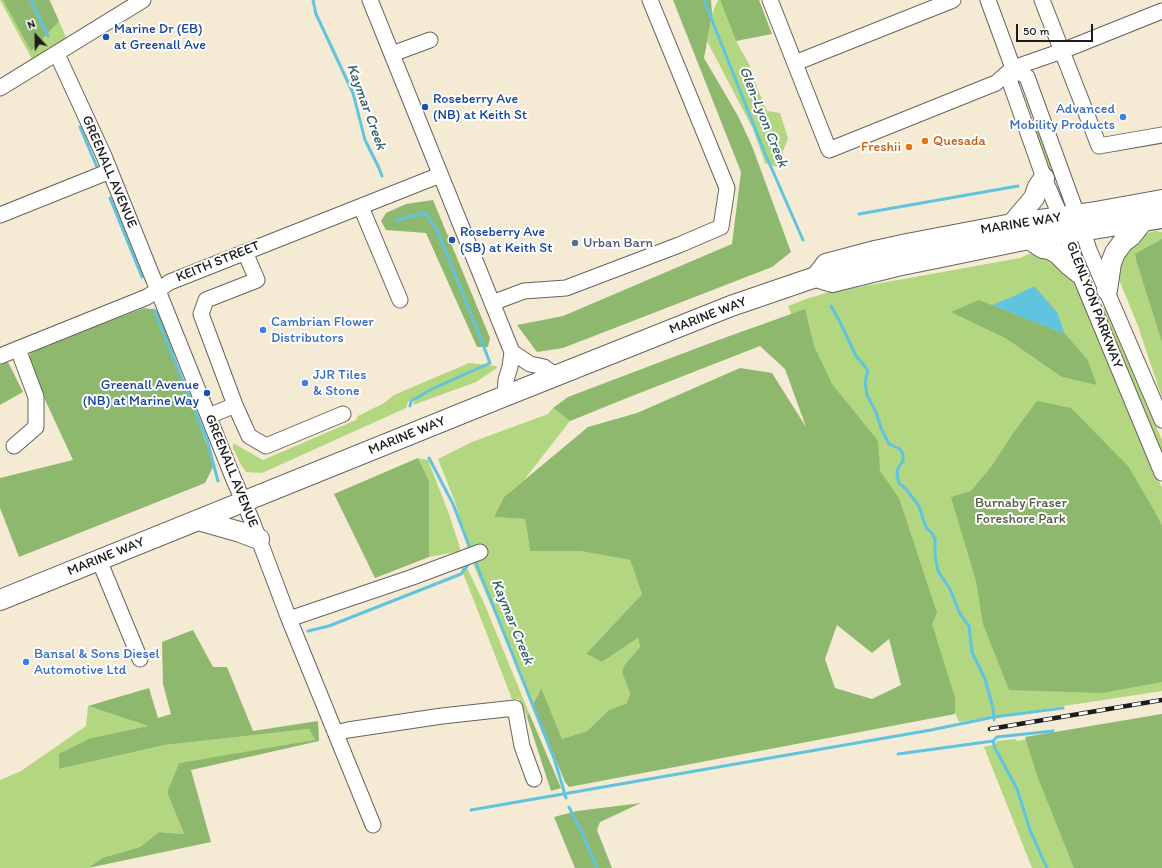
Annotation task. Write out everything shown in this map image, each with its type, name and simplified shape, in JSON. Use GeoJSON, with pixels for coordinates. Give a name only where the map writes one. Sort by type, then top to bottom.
{"type":"FeatureCollection","features":[{"type":"Feature","properties":{"kind":"main road"},"geometry":{"type":"LineString","coordinates":[[1012,224],[1034,198],[1038,187],[1044,178]]}},
{"type":"Feature","properties":{"kind":"main road","name":"MARINE WAY"},"geometry":{"type":"LineString","coordinates":[[816,277],[832,282],[897,266],[1029,239],[1072,224],[1162,200]]}},
{"type":"Feature","properties":{"kind":"main road"},"geometry":{"type":"LineString","coordinates":[[1107,290],[1111,263],[1122,242],[1153,220]]}},
{"type":"Feature","properties":{"kind":"main road","name":"MARINE WAY"},"geometry":{"type":"LineString","coordinates":[[0,600],[198,520],[245,506],[505,396],[731,306],[816,277],[826,264],[907,244],[1012,224],[1072,224],[1153,220]]}},
{"type":"Feature","properties":{"kind":"main road"},"geometry":{"type":"LineString","coordinates":[[1029,239],[1043,248],[1050,249],[1058,254],[1079,273]]}},
{"type":"Feature","properties":{"kind":"main road"},"geometry":{"type":"LineString","coordinates":[[198,520],[259,539]]}},
{"type":"Feature","properties":{"kind":"street"},"geometry":{"type":"LineString","coordinates":[[0,88],[143,0]]}},
{"type":"Feature","properties":{"kind":"street"},"geometry":{"type":"LineString","coordinates":[[370,0],[512,352],[506,380],[505,396]]}},
{"type":"Feature","properties":{"kind":"street"},"geometry":{"type":"LineString","coordinates":[[492,303],[524,291],[566,288],[679,245],[721,227],[727,188],[650,0]]}},
{"type":"Feature","properties":{"kind":"street"},"geometry":{"type":"LineString","coordinates":[[770,0],[829,150],[996,83],[1013,68],[1062,51],[1162,11]]}},
{"type":"Feature","properties":{"kind":"street"},"geometry":{"type":"LineString","coordinates":[[795,63],[953,0]]}},
{"type":"Feature","properties":{"kind":"street","name":"GLENLYON PARKWAY"},"geometry":{"type":"LineString","coordinates":[[988,0],[1013,68],[1010,82],[1044,178],[1089,250],[1162,420]]}},
{"type":"Feature","properties":{"kind":"street"},"geometry":{"type":"LineString","coordinates":[[1042,0],[1099,146],[1162,135]]}},
{"type":"Feature","properties":{"kind":"street"},"geometry":{"type":"LineString","coordinates":[[1160,0],[1162,5]]}},
{"type":"Feature","properties":{"kind":"street"},"geometry":{"type":"LineString","coordinates":[[392,54],[430,40]]}},
{"type":"Feature","properties":{"kind":"street","name":"GREENALL AVENUE"},"geometry":{"type":"LineString","coordinates":[[56,54],[110,171],[373,825]]}},
{"type":"Feature","properties":{"kind":"street","name":"GLENLYON PARKWAY"},"geometry":{"type":"LineString","coordinates":[[1013,68],[1027,77],[1072,224],[1079,273],[1162,473]]}},
{"type":"Feature","properties":{"kind":"street"},"geometry":{"type":"LineString","coordinates":[[0,216],[110,171]]}},
{"type":"Feature","properties":{"kind":"street","name":"KEITH STREET"},"geometry":{"type":"LineString","coordinates":[[0,356],[20,354],[147,297],[170,282],[440,175]]}},
{"type":"Feature","properties":{"kind":"street"},"geometry":{"type":"LineString","coordinates":[[361,207],[400,300]]}},
{"type":"Feature","properties":{"kind":"street"},"geometry":{"type":"LineString","coordinates":[[245,252],[257,280],[206,300],[201,314],[235,405],[249,436],[266,446],[343,414]]}},
{"type":"Feature","properties":{"kind":"street"},"geometry":{"type":"LineString","coordinates":[[512,352],[530,364],[544,367],[556,376]]}},
{"type":"Feature","properties":{"kind":"street"},"geometry":{"type":"LineString","coordinates":[[14,446],[36,427],[36,397],[20,354]]}},
{"type":"Feature","properties":{"kind":"street"},"geometry":{"type":"LineString","coordinates":[[209,416],[235,405]]}},
{"type":"Feature","properties":{"kind":"street"},"geometry":{"type":"LineString","coordinates":[[289,619],[473,555]]}},
{"type":"Feature","properties":{"kind":"street"},"geometry":{"type":"LineString","coordinates":[[99,560],[140,659]]}},
{"type":"Feature","properties":{"kind":"street"},"geometry":{"type":"LineString","coordinates":[[336,733],[442,716],[515,708],[522,746],[534,779]]}},
{"type":"Feature","properties":{"kind":"green space"},"geometry":{"type":"Polygon","coordinates":[[[0,0],[50,0],[67,40],[33,61],[0,0]]]}},
{"type":"Feature","properties":{"kind":"green space"},"geometry":{"type":"Polygon","coordinates":[[[3,0],[49,0],[59,21],[31,51],[3,0]]]}},
{"type":"Feature","properties":{"kind":"green space"},"geometry":{"type":"Polygon","coordinates":[[[673,0],[711,0],[712,14],[704,58],[738,116],[752,146],[791,252],[772,267],[563,348],[537,352],[517,325],[563,316],[732,244],[741,172],[673,0]]]}},
{"type":"Feature","properties":{"kind":"green space"},"geometry":{"type":"Polygon","coordinates":[[[718,0],[720,0],[736,41],[749,64],[753,78],[767,111],[780,113],[788,138],[777,167],[765,163],[753,129],[707,41],[712,14],[718,0]]]}},
{"type":"Feature","properties":{"kind":"green space"},"geometry":{"type":"Polygon","coordinates":[[[720,0],[759,0],[772,34],[736,41],[720,0]]]}},
{"type":"Feature","properties":{"kind":"green space"},"geometry":{"type":"Polygon","coordinates":[[[1036,121],[1057,170],[1050,173],[1033,122],[1036,121]]]}},
{"type":"Feature","properties":{"kind":"green space"},"geometry":{"type":"Polygon","coordinates":[[[433,200],[490,338],[488,347],[477,347],[426,233],[386,230],[381,221],[386,213],[406,204],[433,200]]]}},
{"type":"Feature","properties":{"kind":"green space"},"geometry":{"type":"Polygon","coordinates":[[[1155,231],[1162,232],[1162,398],[1138,326],[1118,277],[1116,266],[1138,236],[1155,231]]]}},
{"type":"Feature","properties":{"kind":"green space"},"geometry":{"type":"Polygon","coordinates":[[[1162,239],[1162,342],[1135,254],[1162,239]]]}},
{"type":"Feature","properties":{"kind":"green space","name":"Burnaby Fraser Foreshore Park"},"geometry":{"type":"Polygon","coordinates":[[[1033,252],[1042,252],[1075,281],[1162,488],[1162,691],[959,722],[788,306],[826,293],[1020,258],[1033,252]]]}},
{"type":"Feature","properties":{"kind":"green space"},"geometry":{"type":"Polygon","coordinates":[[[979,300],[1065,334],[1087,359],[1097,385],[1062,377],[1007,339],[951,312],[979,300]]]}},
{"type":"Feature","properties":{"kind":"green space"},"geometry":{"type":"Polygon","coordinates":[[[1106,307],[1162,440],[1162,459],[1099,310],[1106,307]]]}},
{"type":"Feature","properties":{"kind":"green space"},"geometry":{"type":"Polygon","coordinates":[[[144,308],[158,310],[214,465],[205,483],[19,557],[0,508],[0,478],[73,460],[27,361],[32,350],[144,308]]]}},
{"type":"Feature","properties":{"kind":"green space"},"geometry":{"type":"Polygon","coordinates":[[[805,309],[814,346],[832,384],[878,441],[880,471],[899,498],[937,613],[932,624],[955,698],[955,714],[569,787],[565,782],[533,704],[541,688],[562,739],[587,731],[609,710],[627,703],[630,693],[622,672],[625,664],[640,647],[638,638],[602,662],[586,654],[642,594],[630,560],[580,551],[530,551],[525,519],[494,517],[504,497],[588,427],[637,413],[740,368],[772,373],[806,427],[785,369],[760,346],[570,421],[553,408],[568,397],[805,309]],[[837,625],[825,659],[835,688],[872,699],[901,685],[889,639],[872,653],[837,625]]]}},
{"type":"Feature","properties":{"kind":"green space"},"geometry":{"type":"Polygon","coordinates":[[[8,362],[23,392],[0,405],[0,365],[8,362]]]}},
{"type":"Feature","properties":{"kind":"green space"},"geometry":{"type":"Polygon","coordinates":[[[469,363],[496,366],[497,368],[476,382],[413,405],[415,400],[411,399],[406,408],[262,473],[246,472],[233,448],[233,443],[263,460],[356,420],[358,416],[384,403],[394,395],[469,363]]]}},
{"type":"Feature","properties":{"kind":"green space"},"geometry":{"type":"Polygon","coordinates":[[[1037,401],[1071,408],[1128,466],[1162,526],[1162,682],[1102,693],[1009,690],[983,624],[976,581],[951,497],[971,491],[991,467],[1037,401]]]}},
{"type":"Feature","properties":{"kind":"green space"},"geometry":{"type":"Polygon","coordinates":[[[553,408],[570,421],[524,480],[504,497],[494,517],[525,519],[530,551],[580,551],[630,560],[642,594],[586,654],[602,662],[638,638],[640,647],[625,664],[623,672],[630,693],[627,703],[609,710],[587,731],[562,739],[540,689],[533,704],[472,561],[466,566],[484,603],[529,713],[527,717],[519,699],[512,699],[455,552],[429,557],[429,481],[418,458],[428,460],[449,514],[461,551],[468,546],[455,502],[438,459],[472,442],[548,414],[553,408]]]}},
{"type":"Feature","properties":{"kind":"green space"},"geometry":{"type":"Polygon","coordinates":[[[418,458],[429,481],[429,557],[375,578],[334,494],[418,458]]]}},
{"type":"Feature","properties":{"kind":"green space"},"geometry":{"type":"Polygon","coordinates":[[[193,630],[213,667],[227,667],[253,731],[318,721],[319,741],[191,770],[211,842],[88,868],[102,858],[140,847],[159,832],[184,834],[167,792],[179,763],[315,740],[309,729],[165,745],[59,769],[59,754],[91,738],[148,726],[88,706],[149,688],[158,718],[171,714],[163,684],[162,642],[193,630]]]}},
{"type":"Feature","properties":{"kind":"green space"},"geometry":{"type":"Polygon","coordinates":[[[88,706],[148,726],[91,738],[60,769],[165,745],[310,729],[315,741],[179,763],[167,792],[184,834],[159,832],[140,847],[102,858],[88,868],[0,868],[0,780],[21,771],[86,726],[88,706]]]}},
{"type":"Feature","properties":{"kind":"green space"},"geometry":{"type":"Polygon","coordinates":[[[529,713],[561,788],[551,791],[527,717],[529,713]]]}},
{"type":"Feature","properties":{"kind":"green space"},"geometry":{"type":"Polygon","coordinates":[[[1162,714],[1162,868],[1032,868],[984,747],[996,744],[996,741],[1016,739],[1017,741],[1162,714]]]}},
{"type":"Feature","properties":{"kind":"green space"},"geometry":{"type":"Polygon","coordinates":[[[1162,714],[1162,868],[1074,868],[1038,778],[1025,737],[1162,714]]]}},
{"type":"Feature","properties":{"kind":"green space"},"geometry":{"type":"Polygon","coordinates":[[[641,803],[600,822],[597,830],[612,868],[575,868],[554,817],[577,811],[641,803]]]}},
{"type":"Feature","properties":{"kind":"water"},"geometry":{"type":"Polygon","coordinates":[[[1034,286],[1057,312],[1065,334],[992,305],[1034,286]]]}},
{"type":"Feature","properties":{"kind":"waterway"},"geometry":{"type":"LineString","coordinates":[[31,0],[48,36]]}},
{"type":"Feature","properties":{"kind":"waterway","name":"Kaymar Creek"},"geometry":{"type":"LineString","coordinates":[[313,0],[316,14],[353,93],[365,140],[382,176]]}},
{"type":"Feature","properties":{"kind":"waterway","name":"Glen-Lyon Creek"},"geometry":{"type":"LineString","coordinates":[[704,0],[764,151],[803,240]]}},
{"type":"Feature","properties":{"kind":"waterway"},"geometry":{"type":"LineString","coordinates":[[80,127],[97,167]]}},
{"type":"Feature","properties":{"kind":"waterway"},"geometry":{"type":"LineString","coordinates":[[859,214],[1018,186]]}},
{"type":"Feature","properties":{"kind":"waterway"},"geometry":{"type":"LineString","coordinates":[[110,198],[142,277]]}},
{"type":"Feature","properties":{"kind":"waterway","name":"Kaymar Creek"},"geometry":{"type":"LineString","coordinates":[[396,220],[425,213],[437,230],[490,363],[432,389],[411,401],[410,406]]}},
{"type":"Feature","properties":{"kind":"waterway","name":"Glen-Lyon Creek"},"geometry":{"type":"LineString","coordinates":[[831,306],[856,356],[868,371],[865,382],[867,395],[876,412],[881,428],[889,444],[900,449],[903,454],[903,461],[898,468],[897,476],[899,483],[906,489],[919,506],[927,529],[932,533],[935,539],[935,556],[938,571],[950,589],[960,614],[969,626],[972,652],[985,679],[993,708],[994,720]]}},
{"type":"Feature","properties":{"kind":"waterway"},"geometry":{"type":"LineString","coordinates":[[154,310],[207,440],[218,481]]}},
{"type":"Feature","properties":{"kind":"waterway","name":"Kaymar Creek"},"geometry":{"type":"LineString","coordinates":[[429,458],[453,504],[471,551]]}},
{"type":"Feature","properties":{"kind":"waterway","name":"Kaymar Creek"},"geometry":{"type":"LineString","coordinates":[[474,558],[555,761],[566,798]]}},
{"type":"Feature","properties":{"kind":"waterway"},"geometry":{"type":"LineString","coordinates":[[308,631],[329,626],[461,574],[471,561]]}},
{"type":"Feature","properties":{"kind":"waterway"},"geometry":{"type":"LineString","coordinates":[[471,810],[931,730],[994,717],[1063,708]]}},
{"type":"Feature","properties":{"kind":"waterway","name":"Glen-Lyon Creek"},"geometry":{"type":"LineString","coordinates":[[1047,868],[1030,830],[1017,789],[995,748],[993,741],[997,737],[1053,731]]}},
{"type":"Feature","properties":{"kind":"waterway"},"geometry":{"type":"LineString","coordinates":[[898,754],[993,741]]}},
{"type":"Feature","properties":{"kind":"waterway","name":"Kaymar Creek"},"geometry":{"type":"LineString","coordinates":[[569,807],[597,868]]}},
{"type":"Feature","properties":{"kind":"railway"},"geometry":{"type":"LineString","coordinates":[[990,729],[1162,700]]}},
{"type":"Feature","properties":{"kind":"place","name":"Marine Dr (EB) at Greenall Ave"},"geometry":{"type":"Point","coordinates":[106,37]}},
{"type":"Feature","properties":{"kind":"place","name":"Roseberry Ave (NB) at Keith St"},"geometry":{"type":"Point","coordinates":[425,107]}},
{"type":"Feature","properties":{"kind":"place","name":"Advanced Mobility Products"},"geometry":{"type":"Point","coordinates":[1123,117]}},
{"type":"Feature","properties":{"kind":"place","name":"Quesada"},"geometry":{"type":"Point","coordinates":[925,141]}},
{"type":"Feature","properties":{"kind":"place","name":"Freshii"},"geometry":{"type":"Point","coordinates":[909,147]}},
{"type":"Feature","properties":{"kind":"place","name":"Roseberry Ave (SB) at Keith St"},"geometry":{"type":"Point","coordinates":[452,240]}},
{"type":"Feature","properties":{"kind":"place","name":"Urban Barn"},"geometry":{"type":"Point","coordinates":[575,243]}},
{"type":"Feature","properties":{"kind":"place","name":"Cambrian Flower Distributors"},"geometry":{"type":"Point","coordinates":[263,330]}},
{"type":"Feature","properties":{"kind":"place","name":"JJR Tiles & Stone"},"geometry":{"type":"Point","coordinates":[305,383]}},
{"type":"Feature","properties":{"kind":"place","name":"Greenall Avenue (NB) at Marine Way"},"geometry":{"type":"Point","coordinates":[207,393]}},
{"type":"Feature","properties":{"kind":"place","name":"Bansal & Sons Diesel Automotive Ltd"},"geometry":{"type":"Point","coordinates":[26,662]}}]}
